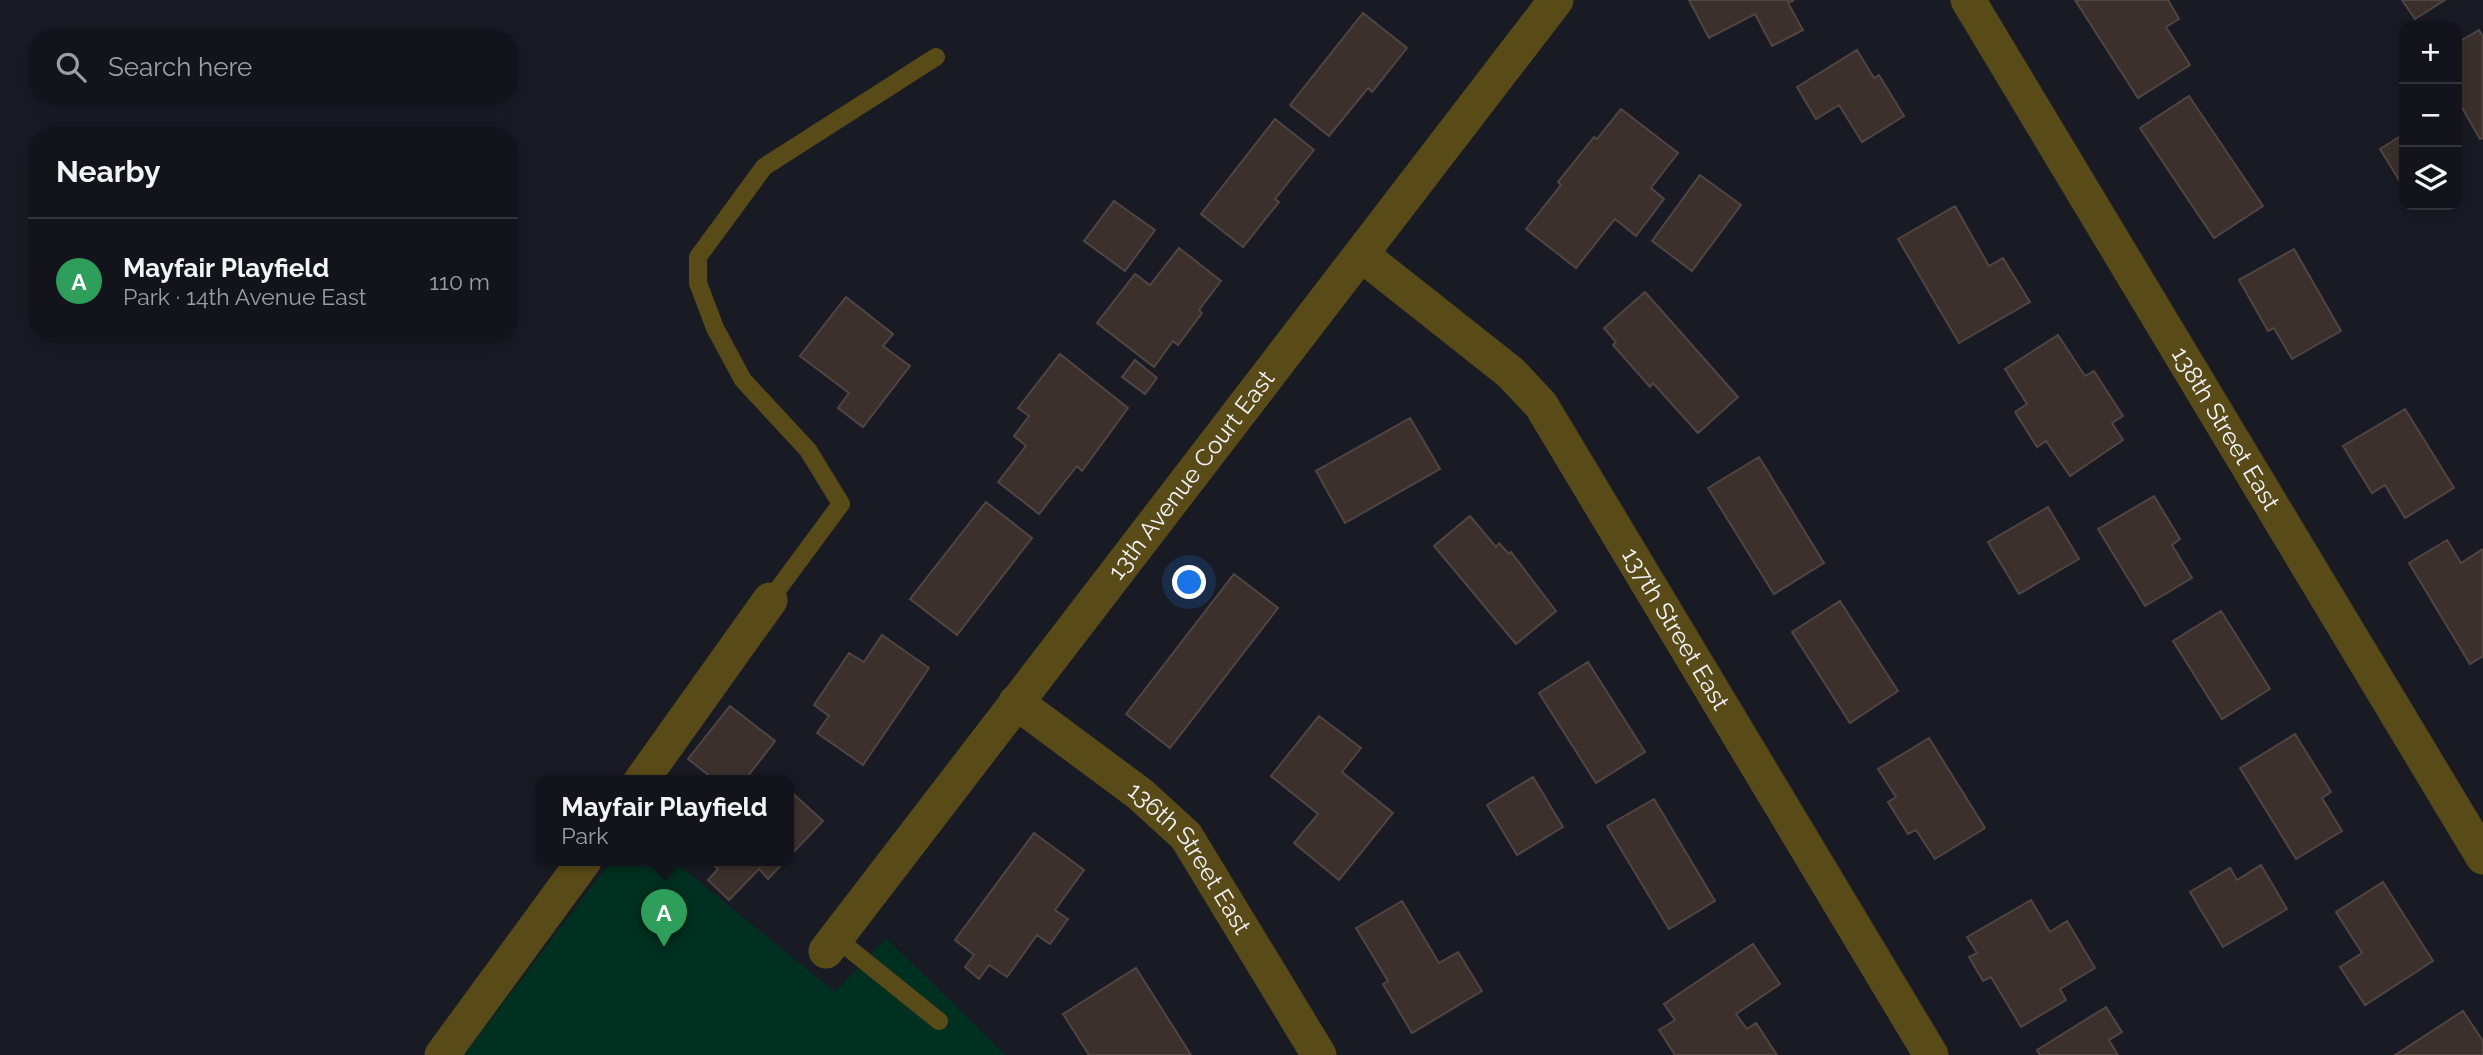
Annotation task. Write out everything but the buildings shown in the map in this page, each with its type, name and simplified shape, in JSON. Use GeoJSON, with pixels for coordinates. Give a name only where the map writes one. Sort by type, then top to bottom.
{"type":"FeatureCollection","features":[{"type":"Feature","properties":{"kind":"street","name":"13th Avenue Court East"},"geometry":{"type":"LineString","coordinates":[[831,944],[1556,0]]}},
{"type":"Feature","properties":{"kind":"street","name":"138th Street East"},"geometry":{"type":"LineString","coordinates":[[1968,0],[2483,857]]}},
{"type":"Feature","properties":{"kind":"street","name":"137th Street East"},"geometry":{"type":"LineString","coordinates":[[1362,255],[1511,373],[1541,405],[1931,1055]]}},
{"type":"Feature","properties":{"kind":"street"},"geometry":{"type":"LineString","coordinates":[[645,775],[769,600]]}},
{"type":"Feature","properties":{"kind":"street","name":"136th Street East"},"geometry":{"type":"LineString","coordinates":[[1016,702],[1140,794],[1186,836],[1319,1055]]}},
{"type":"Feature","properties":{"kind":"street"},"geometry":{"type":"LineString","coordinates":[[442,1055],[580,866]]}},
{"type":"Feature","properties":{"kind":"lane"},"geometry":{"type":"LineString","coordinates":[[769,600],[841,504],[808,450],[743,380],[715,328],[698,282],[698,257],[764,167],[936,57]]}},
{"type":"Feature","properties":{"kind":"lane"},"geometry":{"type":"LineString","coordinates":[[831,944],[939,1021]]}},
{"type":"Feature","properties":{"kind":"green space"},"geometry":{"type":"Polygon","coordinates":[[[607,866],[680,866],[835,992],[886,938],[1005,1055],[464,1055],[607,866]]]}},
{"type":"Feature","properties":{"kind":"place","name":"Mayfair Playfield"},"geometry":{"type":"Point","coordinates":[664,947]}}]}
